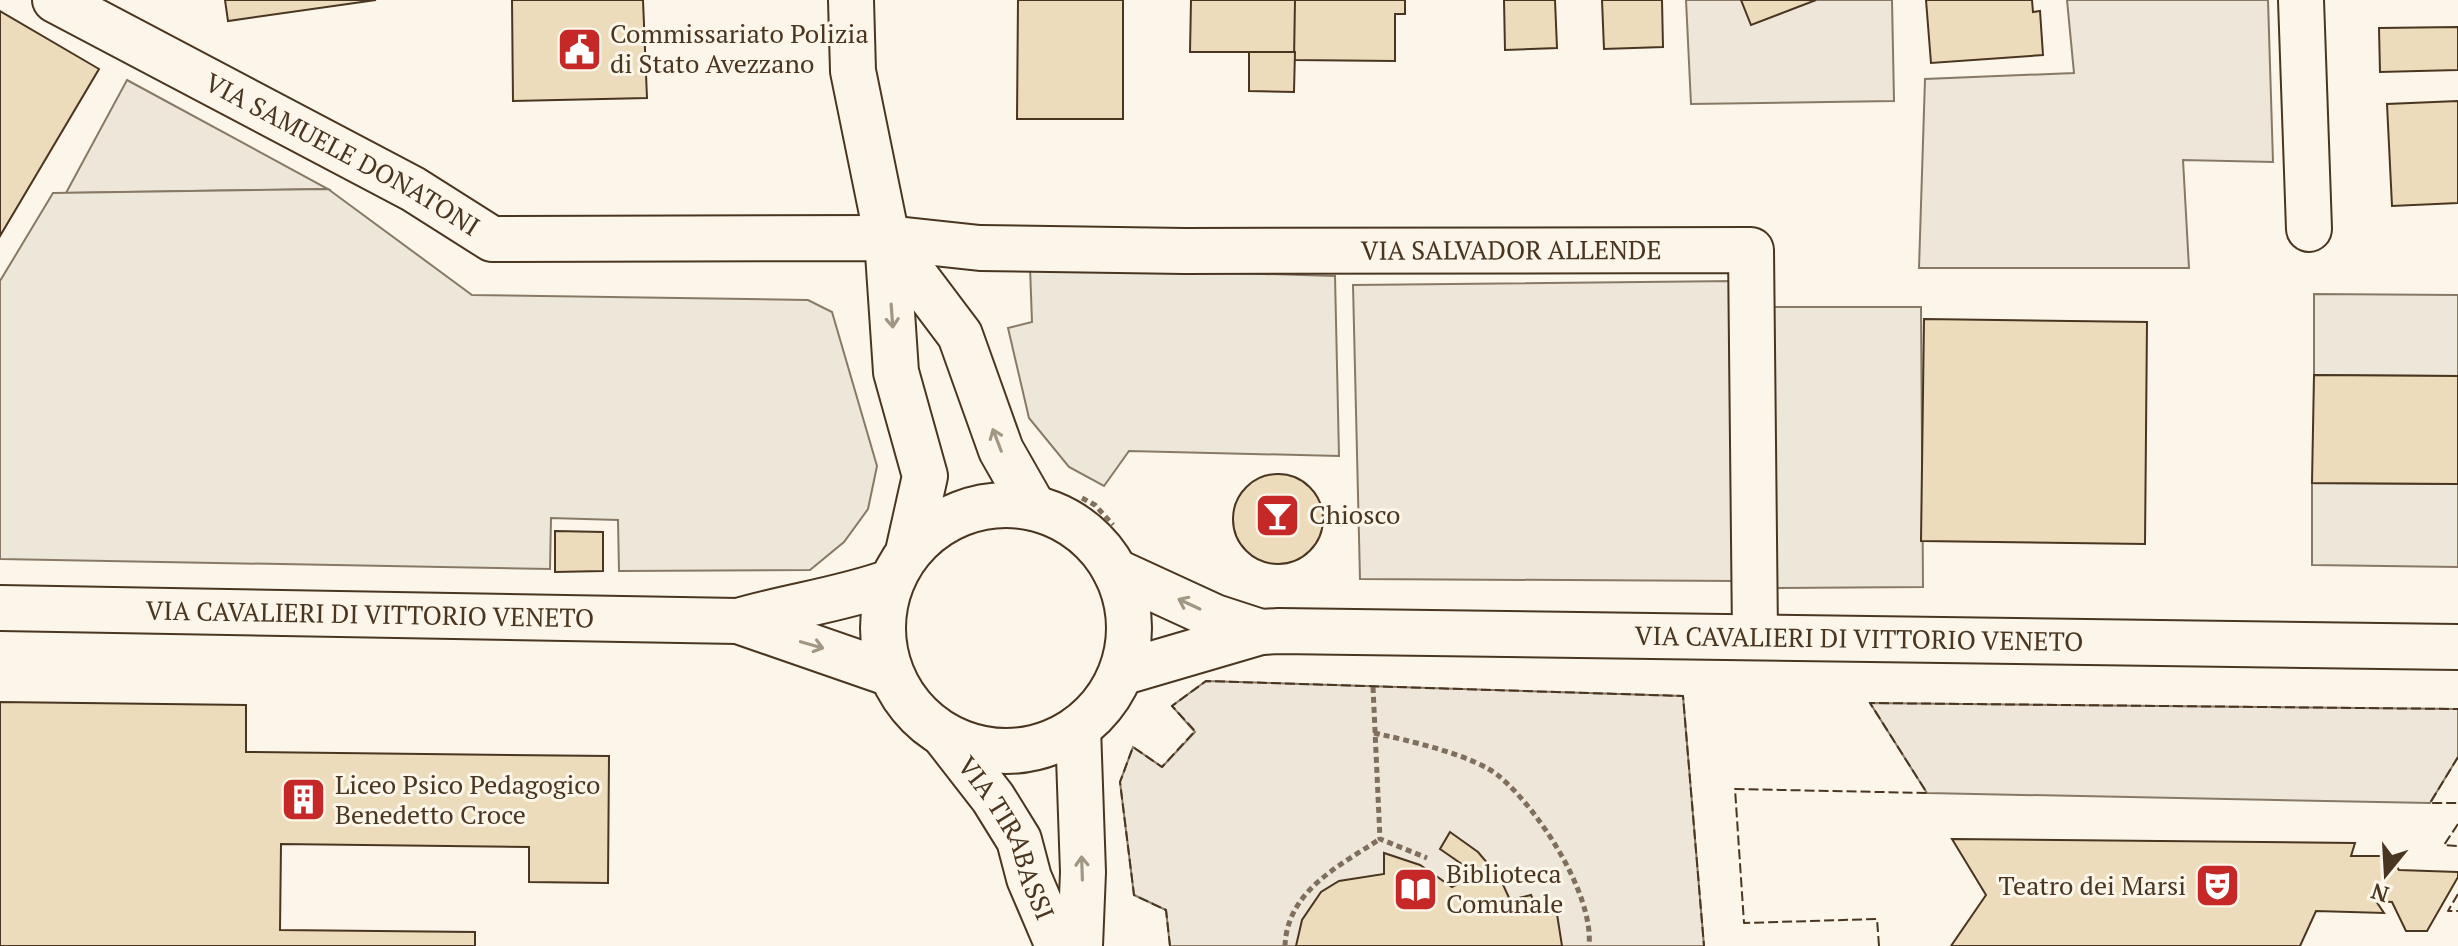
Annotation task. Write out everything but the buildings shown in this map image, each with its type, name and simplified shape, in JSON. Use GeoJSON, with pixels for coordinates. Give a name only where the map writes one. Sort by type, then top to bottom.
{"type":"FeatureCollection","features":[{"type":"Feature","properties":{"kind":"street","name":"VIA SAMUELE DONATONI"},"geometry":{"type":"LineString","coordinates":[[55,0],[413,189],[492,239],[887,238]]}},
{"type":"Feature","properties":{"kind":"street"},"geometry":{"type":"LineString","coordinates":[[851,0],[853,71],[887,238],[896,372],[925,476],[883,612],[882,644],[891,674],[904,698],[922,719],[944,735],[977,748],[1012,752],[1047,745],[1078,728],[1103,704],[1121,673],[1129,639],[1127,604],[1115,571],[1095,543],[1067,520],[1034,508],[999,504],[964,512],[933,528],[899,567]]}},
{"type":"Feature","properties":{"kind":"street"},"geometry":{"type":"LineString","coordinates":[[2301,0],[2309,229]]}},
{"type":"Feature","properties":{"kind":"street"},"geometry":{"type":"LineString","coordinates":[[887,238],[960,335],[1001,450],[1034,508]]}},
{"type":"Feature","properties":{"kind":"street","name":"VIA SALVADOR ALLENDE"},"geometry":{"type":"LineString","coordinates":[[887,238],[980,248],[1185,251],[1751,250],[1755,635]]}},
{"type":"Feature","properties":{"kind":"street","name":"VIA CAVALIERI DI VITTORIO VENETO"},"geometry":{"type":"LineString","coordinates":[[738,621],[779,608],[843,598],[899,567]]}},
{"type":"Feature","properties":{"kind":"street","name":"VIA CAVALIERI DI VITTORIO VENETO"},"geometry":{"type":"LineString","coordinates":[[1115,571],[1215,617],[1261,632]]}},
{"type":"Feature","properties":{"kind":"street","name":"VIA CAVALIERI DI VITTORIO VENETO"},"geometry":{"type":"LineString","coordinates":[[0,608],[738,621],[891,674]]}},
{"type":"Feature","properties":{"kind":"street","name":"VIA CAVALIERI DI VITTORIO VENETO"},"geometry":{"type":"LineString","coordinates":[[1121,673],[1261,632],[1755,635],[2458,647]]}},
{"type":"Feature","properties":{"kind":"street","name":"VIA TIRABASSI"},"geometry":{"type":"LineString","coordinates":[[1078,728],[1083,872],[1080,946]]}},
{"type":"Feature","properties":{"kind":"street","name":"VIA TIRABASSI"},"geometry":{"type":"LineString","coordinates":[[944,735],[993,798],[1019,840],[1029,878],[1058,946]]}},
{"type":"Feature","properties":{"kind":"path"},"geometry":{"type":"LineString","coordinates":[[1373,687],[1380,839]]}},
{"type":"Feature","properties":{"kind":"path"},"geometry":{"type":"LineString","coordinates":[[1374,733],[1432,746],[1499,776],[1562,855],[1578,888],[1589,946]]}},
{"type":"Feature","properties":{"kind":"path"},"geometry":{"type":"LineString","coordinates":[[1380,839],[1427,858]]}},
{"type":"Feature","properties":{"kind":"path"},"geometry":{"type":"LineString","coordinates":[[1285,946],[1295,907],[1320,878],[1380,839]]}},
{"type":"Feature","properties":{"kind":"shaded area"},"geometry":{"type":"Polygon","coordinates":[[[1686,0],[1892,0],[1894,101],[1691,104],[1686,0]]]}},
{"type":"Feature","properties":{"kind":"shaded area"},"geometry":{"type":"Polygon","coordinates":[[[2067,0],[2268,0],[2273,162],[2183,160],[2189,268],[1919,268],[1925,79],[2074,73],[2067,0]]]}},
{"type":"Feature","properties":{"kind":"shaded area"},"geometry":{"type":"Polygon","coordinates":[[[127,80],[328,189],[66,193],[127,80]]]}},
{"type":"Feature","properties":{"kind":"shaded area"},"geometry":{"type":"Polygon","coordinates":[[[328,189],[472,295],[808,300],[832,312],[877,466],[868,509],[844,542],[810,570],[619,571],[618,520],[551,518],[550,569],[0,559],[0,281],[53,193],[328,189]]]}},
{"type":"Feature","properties":{"kind":"shaded area"},"geometry":{"type":"Polygon","coordinates":[[[1030,267],[1335,276],[1339,456],[1129,451],[1104,486],[1069,467],[1029,418],[1008,328],[1032,322],[1030,267]]]}},
{"type":"Feature","properties":{"kind":"shaded area"},"geometry":{"type":"Polygon","coordinates":[[[1734,281],[1736,581],[1360,579],[1353,285],[1734,281]]]}},
{"type":"Feature","properties":{"kind":"shaded area"},"geometry":{"type":"Polygon","coordinates":[[[2314,294],[2458,295],[2458,376],[2314,375],[2314,294]]]}},
{"type":"Feature","properties":{"kind":"shaded area"},"geometry":{"type":"Polygon","coordinates":[[[1772,307],[1921,307],[1923,587],[1775,588],[1772,307]]]}},
{"type":"Feature","properties":{"kind":"shaded area"},"geometry":{"type":"Polygon","coordinates":[[[2312,483],[2458,484],[2458,567],[2312,565],[2312,483]]]}},
{"type":"Feature","properties":{"kind":"shaded area"},"geometry":{"type":"Polygon","coordinates":[[[1206,681],[1683,696],[1704,946],[1170,946],[1166,910],[1134,895],[1120,782],[1133,747],[1162,767],[1195,732],[1172,706],[1206,681]]]}},
{"type":"Feature","properties":{"kind":"shaded area"},"geometry":{"type":"Polygon","coordinates":[[[1870,703],[2458,709],[2458,757],[2430,803],[1927,793],[1870,703]]]}},
{"type":"Feature","properties":{"kind":"fence"},"geometry":{"type":"LineString","coordinates":[[1170,946],[1166,910],[1134,895],[1120,782],[1133,747],[1162,767],[1195,731],[1172,706],[1206,681],[1683,696],[1704,946]]}},
{"type":"Feature","properties":{"kind":"fence"},"geometry":{"type":"LineString","coordinates":[[1879,946],[1877,919],[1744,923],[1735,789],[1927,793],[1870,703],[2458,709]]}},
{"type":"Feature","properties":{"kind":"fence"},"geometry":{"type":"LineString","coordinates":[[2458,757],[2430,803],[2458,803]]}},
{"type":"Feature","properties":{"kind":"fence"},"geometry":{"type":"LineString","coordinates":[[2458,824],[2444,845],[2458,846]]}},
{"type":"Feature","properties":{"kind":"fence"},"geometry":{"type":"LineString","coordinates":[[2458,894],[2448,911],[2458,911]]}},
{"type":"Feature","properties":{"kind":"place","name":"Commissariato Polizia di Stato Avezzano"},"geometry":{"type":"Point","coordinates":[579,49]}},
{"type":"Feature","properties":{"kind":"place","name":"Chiosco"},"geometry":{"type":"Point","coordinates":[1278,515]}},
{"type":"Feature","properties":{"kind":"place","name":"Liceo Psico Pedagogico Benedetto Croce"},"geometry":{"type":"Point","coordinates":[304,800]}},
{"type":"Feature","properties":{"kind":"place","name":"Teatro dei Marsi"},"geometry":{"type":"Point","coordinates":[2217,886]}},
{"type":"Feature","properties":{"kind":"place","name":"Biblioteca Comunale"},"geometry":{"type":"Point","coordinates":[1415,889]}}]}
